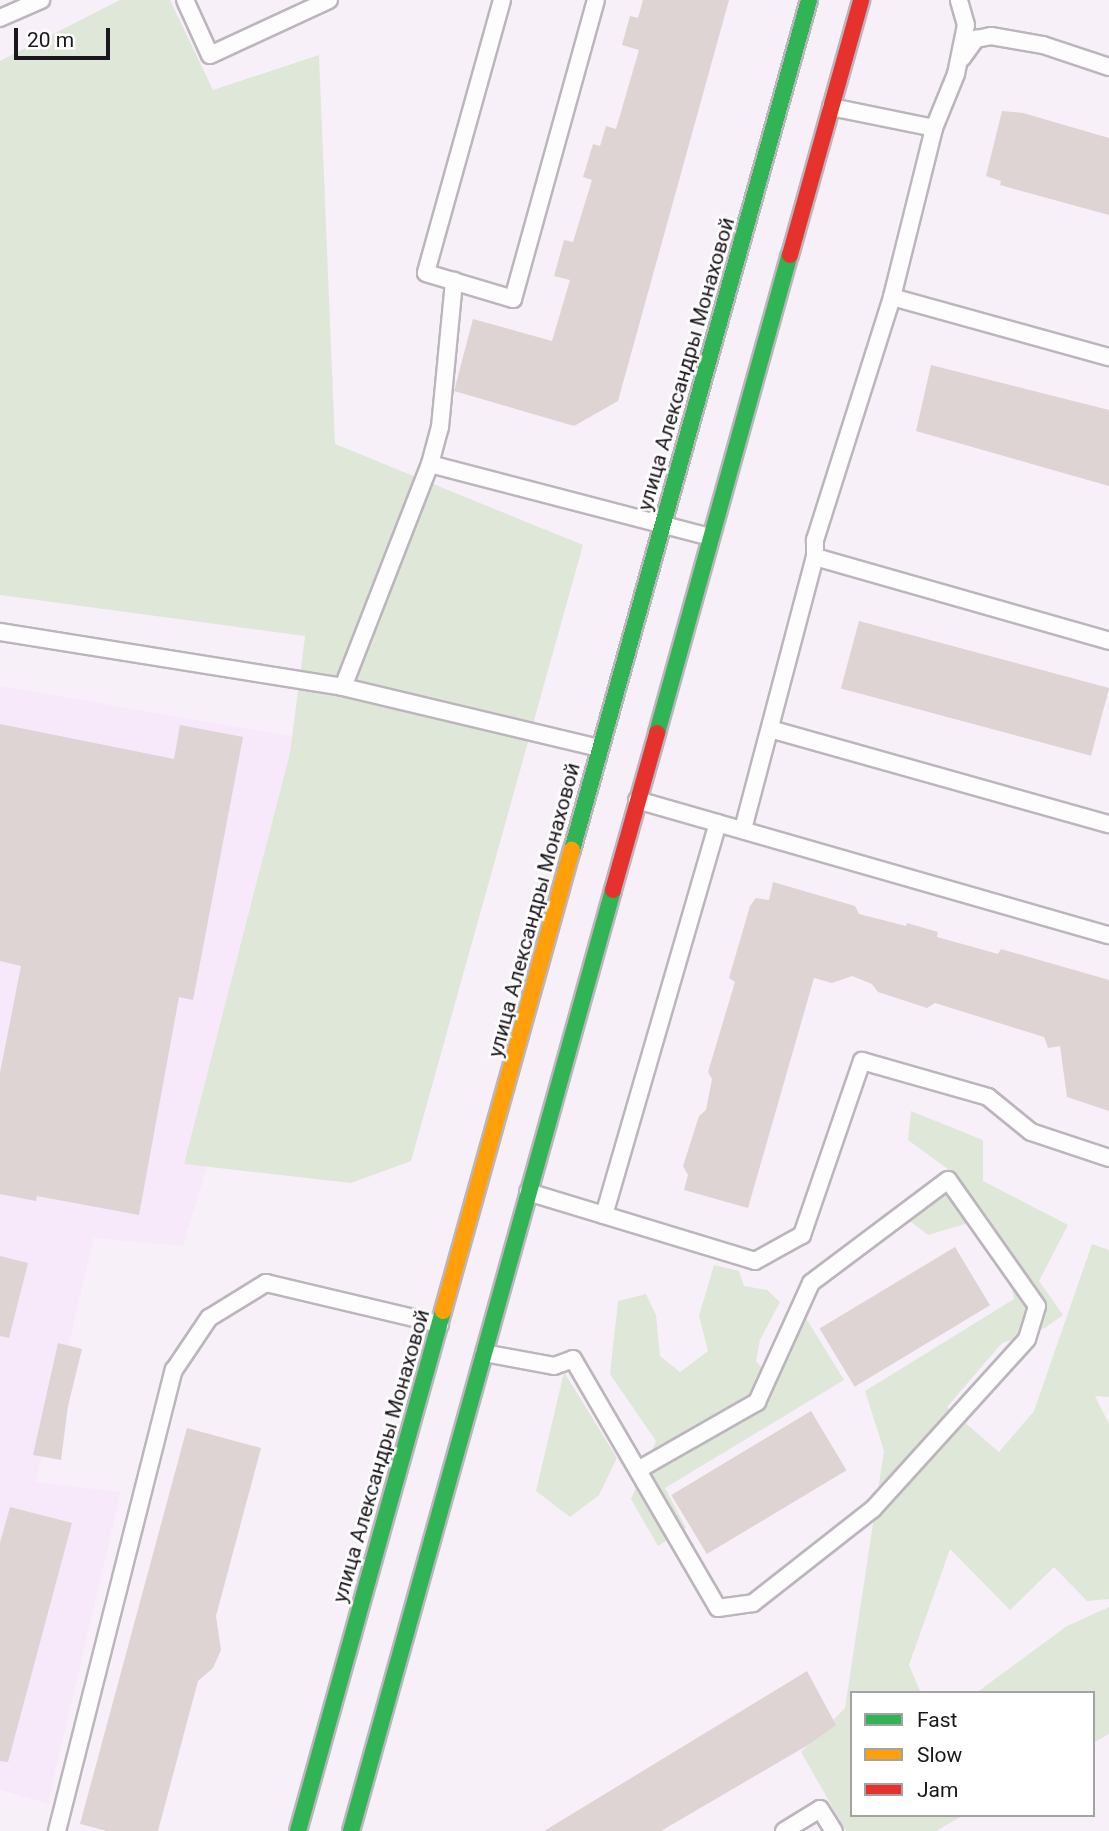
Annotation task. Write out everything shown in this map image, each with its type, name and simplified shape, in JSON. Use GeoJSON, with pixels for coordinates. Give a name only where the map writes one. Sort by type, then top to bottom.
{"type":"FeatureCollection","features":[{"type":"Feature","properties":{"kind":"main road","name":"улица Александры Монаховой"},"geometry":{"type":"LineString","coordinates":[[298,1831],[809,0]]}},
{"type":"Feature","properties":{"kind":"main road"},"geometry":{"type":"LineString","coordinates":[[351,1831],[861,0]]}},
{"type":"Feature","properties":{"kind":"lane"},"geometry":{"type":"LineString","coordinates":[[0,18],[41,0]]}},
{"type":"Feature","properties":{"kind":"lane"},"geometry":{"type":"LineString","coordinates":[[185,0],[210,55],[329,0]]}},
{"type":"Feature","properties":{"kind":"lane"},"geometry":{"type":"LineString","coordinates":[[502,0],[426,273],[513,299],[596,0]]}},
{"type":"Feature","properties":{"kind":"lane"},"geometry":{"type":"LineString","coordinates":[[956,74],[966,25],[959,0]]}},
{"type":"Feature","properties":{"kind":"lane"},"geometry":{"type":"LineString","coordinates":[[743,829],[814,556],[815,540],[892,298],[934,128],[967,47],[991,36],[1043,45],[1109,67]]}},
{"type":"Feature","properties":{"kind":"lane"},"geometry":{"type":"LineString","coordinates":[[831,107],[934,128]]}},
{"type":"Feature","properties":{"kind":"lane"},"geometry":{"type":"LineString","coordinates":[[343,687],[430,464],[440,427],[453,281]]}},
{"type":"Feature","properties":{"kind":"lane"},"geometry":{"type":"LineString","coordinates":[[892,298],[1109,357]]}},
{"type":"Feature","properties":{"kind":"lane"},"geometry":{"type":"LineString","coordinates":[[430,464],[711,537]]}},
{"type":"Feature","properties":{"kind":"lane"},"geometry":{"type":"LineString","coordinates":[[814,556],[1109,641]]}},
{"type":"Feature","properties":{"kind":"lane"},"geometry":{"type":"LineString","coordinates":[[0,632],[343,687],[600,748]]}},
{"type":"Feature","properties":{"kind":"lane"},"geometry":{"type":"LineString","coordinates":[[770,729],[1109,824]]}},
{"type":"Feature","properties":{"kind":"lane"},"geometry":{"type":"LineString","coordinates":[[637,800],[1109,935]]}},
{"type":"Feature","properties":{"kind":"lane"},"geometry":{"type":"LineString","coordinates":[[604,1215],[718,823]]}},
{"type":"Feature","properties":{"kind":"lane"},"geometry":{"type":"LineString","coordinates":[[528,1192],[755,1261],[802,1235],[862,1061],[988,1097],[1031,1132],[1109,1158]]}},
{"type":"Feature","properties":{"kind":"lane"},"geometry":{"type":"LineString","coordinates":[[484,1353],[554,1366],[573,1359],[718,1608],[753,1603],[873,1509],[1027,1339],[1037,1306],[948,1180],[811,1283],[757,1402],[638,1470]]}},
{"type":"Feature","properties":{"kind":"lane"},"geometry":{"type":"LineString","coordinates":[[57,1831],[174,1370],[209,1318],[266,1283],[440,1324]]}},
{"type":"Feature","properties":{"kind":"lane"},"geometry":{"type":"LineString","coordinates":[[784,1831],[820,1810],[834,1831]]}},
{"type":"Feature","properties":{"kind":"shaded area"},"geometry":{"type":"Polygon","coordinates":[[[120,0],[170,0],[213,90],[319,55],[335,444],[583,545],[411,1161],[351,1183],[184,1164],[290,753],[305,636],[0,595],[0,61],[120,0]]]}},
{"type":"Feature","properties":{"kind":"shaded area"},"geometry":{"type":"Polygon","coordinates":[[[0,686],[335,744],[183,1246],[94,1238],[36,1482],[121,1492],[48,1803],[0,1790],[0,686]]]}},
{"type":"Feature","properties":{"kind":"shaded area"},"geometry":{"type":"Polygon","coordinates":[[[911,1111],[983,1140],[983,1181],[1068,1225],[1039,1281],[1063,1315],[1045,1328],[1002,1343],[947,1407],[999,1452],[1034,1411],[1092,1244],[1109,1250],[1109,1397],[1095,1396],[1109,1424],[1109,1599],[1087,1601],[1054,1567],[1010,1610],[950,1549],[909,1665],[920,1691],[850,1691],[850,1817],[960,1817],[936,1831],[846,1831],[801,1752],[845,1708],[884,1451],[865,1391],[1014,1299],[1011,1284],[975,1221],[928,1235],[911,1222],[949,1170],[908,1140],[911,1111]]]}},
{"type":"Feature","properties":{"kind":"shaded area"},"geometry":{"type":"Polygon","coordinates":[[[714,1265],[739,1271],[744,1286],[767,1290],[780,1302],[760,1340],[756,1361],[763,1369],[794,1324],[806,1318],[844,1380],[665,1488],[686,1528],[658,1546],[631,1499],[656,1441],[610,1374],[618,1301],[646,1294],[656,1315],[660,1356],[680,1372],[708,1351],[699,1316],[714,1265]]]}},
{"type":"Feature","properties":{"kind":"shaded area"},"geometry":{"type":"Polygon","coordinates":[[[564,1372],[617,1458],[599,1495],[570,1517],[536,1491],[564,1372]]]}},
{"type":"Feature","properties":{"kind":"shaded area"},"geometry":{"type":"Polygon","coordinates":[[[1109,1607],[1109,1734],[1095,1742],[1095,1691],[979,1691],[1067,1626],[1109,1607]]]}},
{"type":"Feature","properties":{"kind":"building"},"geometry":{"type":"Polygon","coordinates":[[[643,0],[729,0],[618,401],[574,426],[454,391],[473,319],[552,341],[570,280],[554,276],[564,240],[573,242],[592,180],[583,177],[593,144],[600,146],[606,126],[616,129],[639,50],[622,45],[630,16],[638,18],[643,0]]]}},
{"type":"Feature","properties":{"kind":"building"},"geometry":{"type":"Polygon","coordinates":[[[1002,111],[1023,113],[1109,138],[1109,215],[1000,185],[1001,181],[986,176],[1002,111]]]}},
{"type":"Feature","properties":{"kind":"building"},"geometry":{"type":"Polygon","coordinates":[[[931,365],[1109,410],[1109,486],[916,431],[931,365]]]}},
{"type":"Feature","properties":{"kind":"building"},"geometry":{"type":"Polygon","coordinates":[[[859,621],[1109,688],[1091,756],[841,689],[859,621]]]}},
{"type":"Feature","properties":{"kind":"building"},"geometry":{"type":"Polygon","coordinates":[[[0,724],[174,759],[180,725],[243,737],[193,1000],[179,997],[139,1215],[37,1196],[36,1201],[0,1194],[0,1073],[21,966],[0,961],[0,724]]]}},
{"type":"Feature","properties":{"kind":"building"},"geometry":{"type":"Polygon","coordinates":[[[773,882],[855,906],[859,914],[938,932],[937,937],[998,954],[1001,949],[1109,980],[1109,1111],[1067,1097],[1060,1046],[1048,1048],[1044,1037],[935,1003],[927,1008],[878,992],[872,984],[852,976],[832,983],[814,978],[748,1208],[684,1190],[688,1175],[683,1166],[699,1116],[706,1110],[712,1079],[708,1072],[735,982],[729,978],[750,906],[756,898],[769,900],[773,882]]]}},
{"type":"Feature","properties":{"kind":"building"},"geometry":{"type":"Polygon","coordinates":[[[955,1247],[990,1305],[855,1387],[820,1328],[955,1247]]]}},
{"type":"Feature","properties":{"kind":"building"},"geometry":{"type":"Polygon","coordinates":[[[0,1256],[28,1263],[9,1338],[0,1336],[0,1256]]]}},
{"type":"Feature","properties":{"kind":"building"},"geometry":{"type":"Polygon","coordinates":[[[58,1343],[82,1349],[68,1406],[61,1460],[33,1455],[58,1343]]]}},
{"type":"Feature","properties":{"kind":"building"},"geometry":{"type":"Polygon","coordinates":[[[811,1411],[847,1470],[707,1554],[671,1495],[811,1411]]]}},
{"type":"Feature","properties":{"kind":"building"},"geometry":{"type":"Polygon","coordinates":[[[187,1428],[261,1448],[216,1616],[221,1650],[213,1668],[198,1681],[158,1831],[107,1831],[80,1824],[187,1428]]]}},
{"type":"Feature","properties":{"kind":"building"},"geometry":{"type":"Polygon","coordinates":[[[10,1507],[72,1523],[8,1762],[0,1761],[0,1543],[10,1507]]]}},
{"type":"Feature","properties":{"kind":"building"},"geometry":{"type":"Polygon","coordinates":[[[807,1671],[836,1725],[808,1745],[661,1831],[544,1831],[807,1671]]]}},
{"type":"Feature","properties":{"kind":"traffic: fast"},"geometry":{"type":"LineString","coordinates":[[572,850],[809,0]]}},
{"type":"Feature","properties":{"kind":"traffic: fast"},"geometry":{"type":"LineString","coordinates":[[657,733],[790,255]]}},
{"type":"Feature","properties":{"kind":"traffic: fast"},"geometry":{"type":"LineString","coordinates":[[351,1831],[613,890]]}},
{"type":"Feature","properties":{"kind":"traffic: fast"},"geometry":{"type":"LineString","coordinates":[[298,1831],[443,1311]]}},
{"type":"Feature","properties":{"kind":"traffic: slow"},"geometry":{"type":"LineString","coordinates":[[443,1311],[572,850]]}},
{"type":"Feature","properties":{"kind":"traffic: jam"},"geometry":{"type":"LineString","coordinates":[[790,255],[861,0]]}},
{"type":"Feature","properties":{"kind":"traffic: jam"},"geometry":{"type":"LineString","coordinates":[[613,890],[657,733]]}}]}
